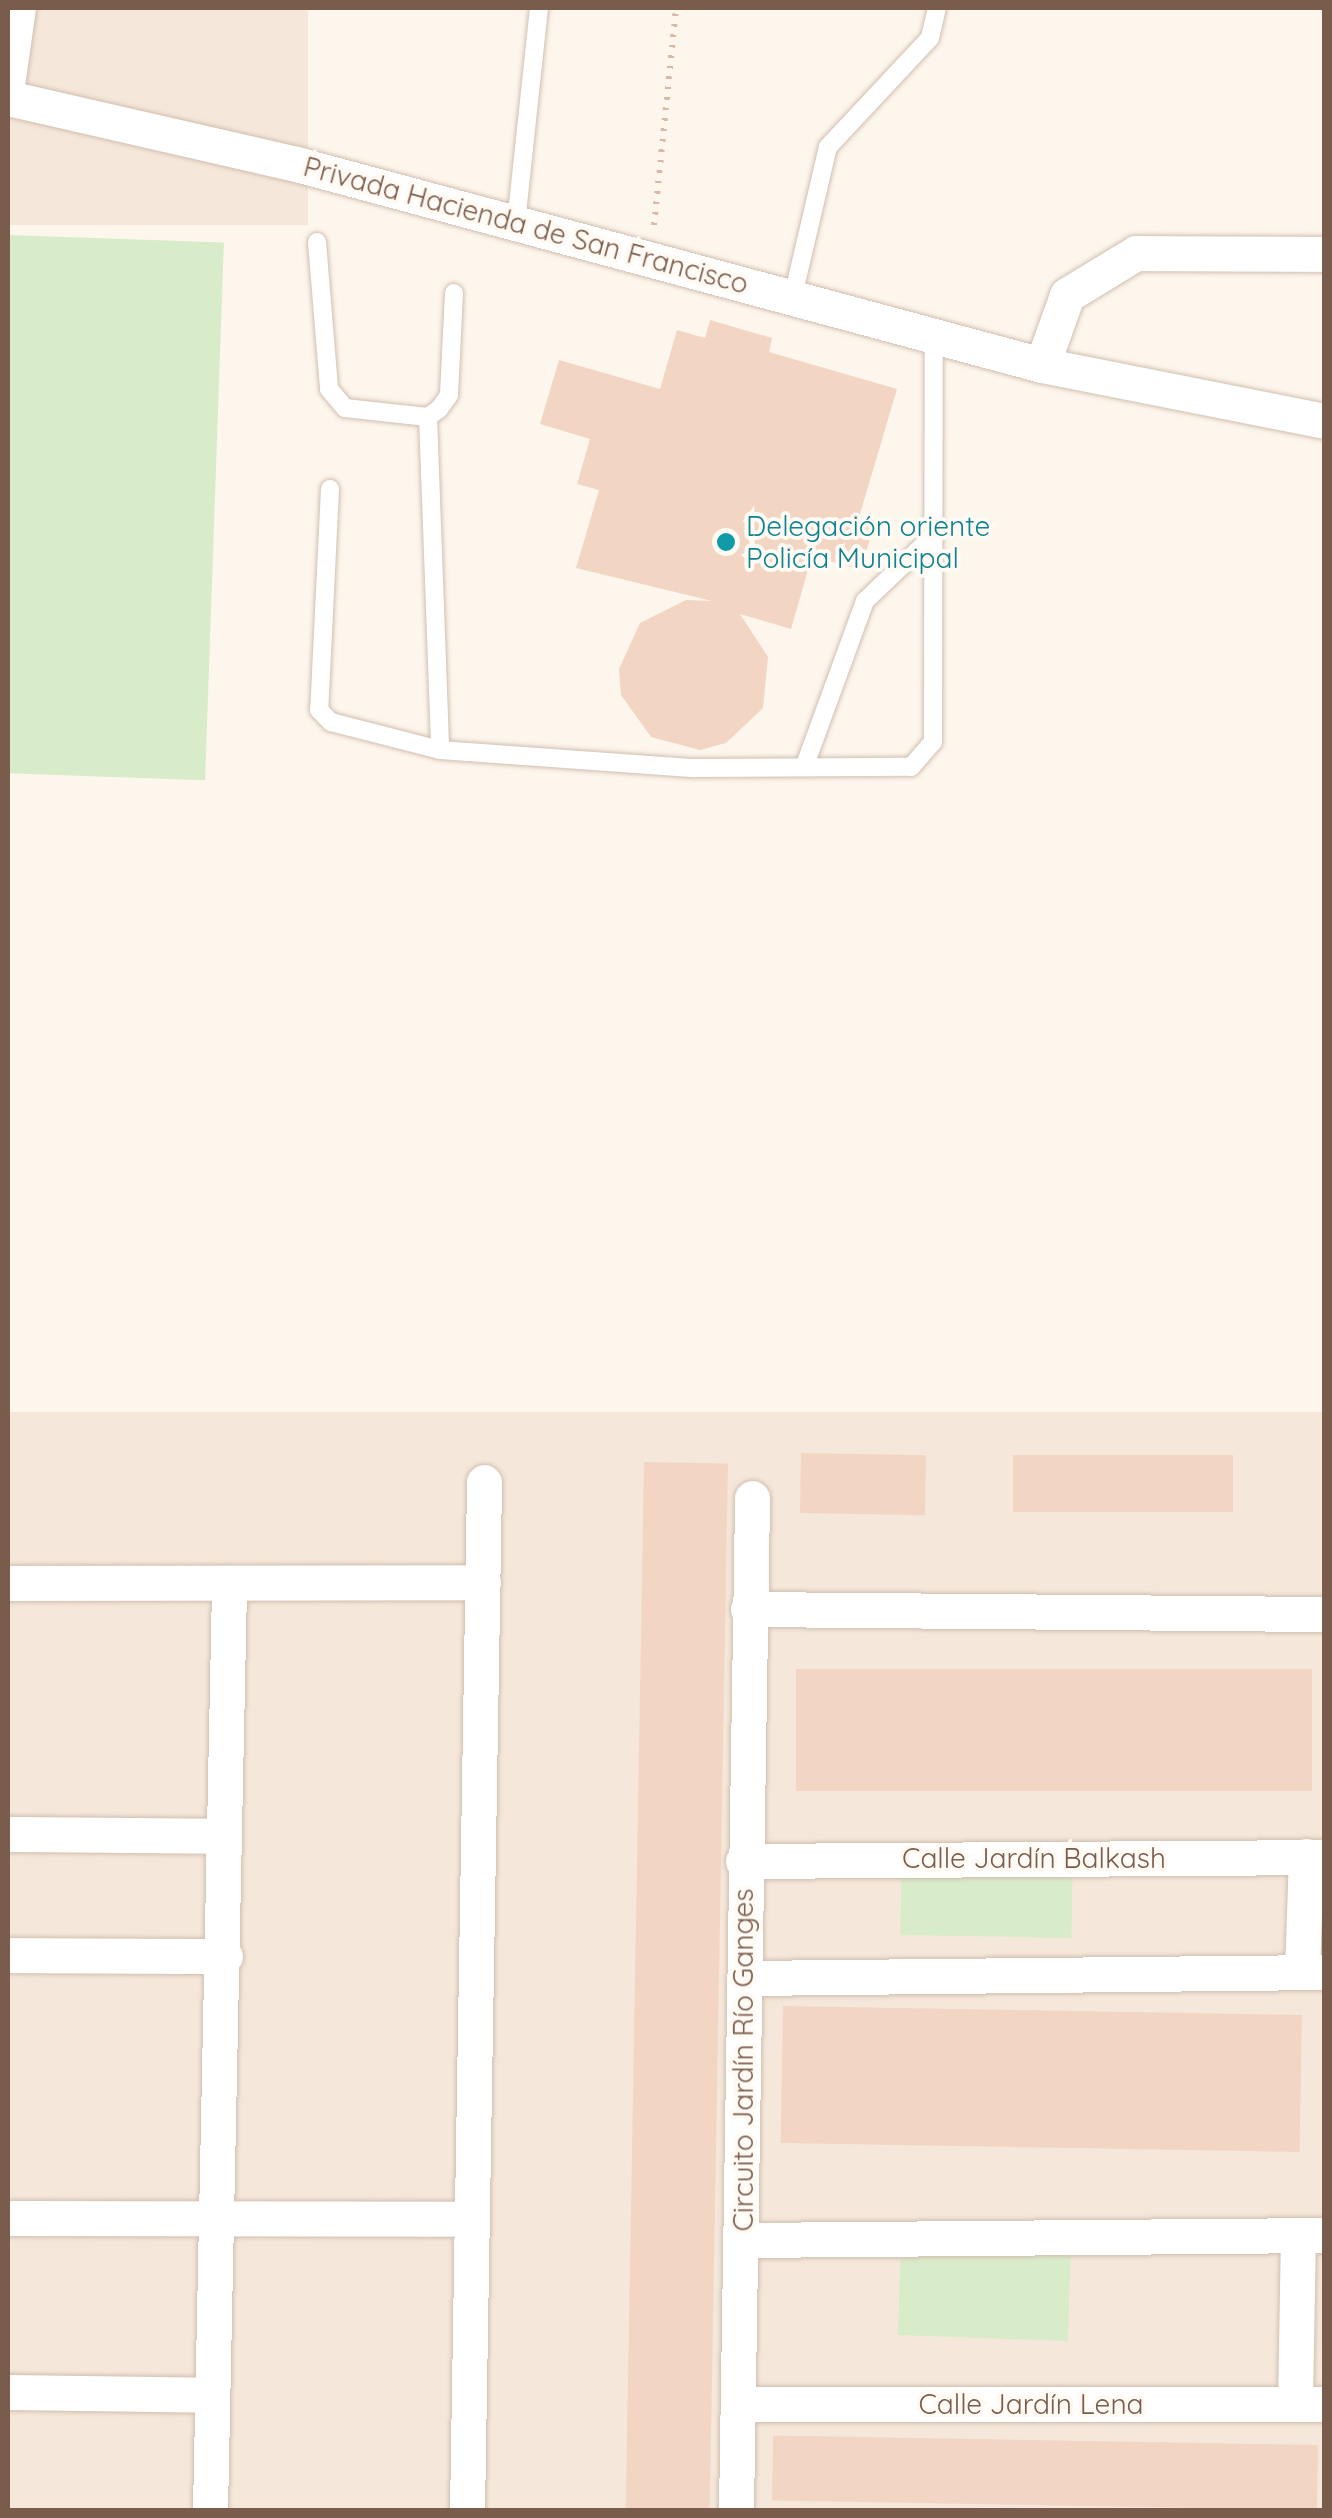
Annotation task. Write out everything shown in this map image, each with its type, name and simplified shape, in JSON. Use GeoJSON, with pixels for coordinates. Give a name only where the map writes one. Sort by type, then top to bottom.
{"type":"FeatureCollection","features":[{"type":"Feature","properties":{"kind":"street"},"geometry":{"type":"LineString","coordinates":[[8,78],[18,8]]}},
{"type":"Feature","properties":{"kind":"street","name":"Privada Hacienda de San Francisco"},"geometry":{"type":"LineString","coordinates":[[8,98],[651,257],[1042,365],[1324,421]]}},
{"type":"Feature","properties":{"kind":"street"},"geometry":{"type":"LineString","coordinates":[[1042,365],[1067,294],[1136,253],[1324,254]]}},
{"type":"Feature","properties":{"kind":"street"},"geometry":{"type":"LineString","coordinates":[[467,2510],[484,1482]]}},
{"type":"Feature","properties":{"kind":"street","name":"Circuito Jardín Río Ganges"},"geometry":{"type":"LineString","coordinates":[[736,2510],[743,2240],[743,1860],[752,1498]]}},
{"type":"Feature","properties":{"kind":"street"},"geometry":{"type":"LineString","coordinates":[[8,1583],[229,1586],[483,1582]]}},
{"type":"Feature","properties":{"kind":"street"},"geometry":{"type":"LineString","coordinates":[[210,2510],[212,2216],[225,1956],[229,1586]]}},
{"type":"Feature","properties":{"kind":"street"},"geometry":{"type":"LineString","coordinates":[[748,1608],[1324,1614]]}},
{"type":"Feature","properties":{"kind":"street"},"geometry":{"type":"LineString","coordinates":[[8,1834],[224,1836]]}},
{"type":"Feature","properties":{"kind":"street"},"geometry":{"type":"LineString","coordinates":[[744,1978],[1313,1972],[1315,1856]]}},
{"type":"Feature","properties":{"kind":"street","name":"Calle Jardín Balkash"},"geometry":{"type":"LineString","coordinates":[[743,1860],[1315,1856]]}},
{"type":"Feature","properties":{"kind":"street"},"geometry":{"type":"LineString","coordinates":[[8,1954],[225,1956]]}},
{"type":"Feature","properties":{"kind":"street"},"geometry":{"type":"LineString","coordinates":[[8,2218],[469,2219]]}},
{"type":"Feature","properties":{"kind":"street"},"geometry":{"type":"LineString","coordinates":[[743,2240],[1311,2235],[1310,2404]]}},
{"type":"Feature","properties":{"kind":"street"},"geometry":{"type":"LineString","coordinates":[[8,2392],[211,2394]]}},
{"type":"Feature","properties":{"kind":"street","name":"Calle Jardín Lena"},"geometry":{"type":"LineString","coordinates":[[738,2404],[1310,2404]]}},
{"type":"Feature","properties":{"kind":"lane"},"geometry":{"type":"LineString","coordinates":[[516,223],[539,8]]}},
{"type":"Feature","properties":{"kind":"lane"},"geometry":{"type":"LineString","coordinates":[[793,296],[828,146],[930,38],[937,8]]}},
{"type":"Feature","properties":{"kind":"lane"},"geometry":{"type":"LineString","coordinates":[[317,242],[336,401],[428,417]]}},
{"type":"Feature","properties":{"kind":"lane"},"geometry":{"type":"LineString","coordinates":[[440,750],[428,417],[449,395],[454,293]]}},
{"type":"Feature","properties":{"kind":"lane"},"geometry":{"type":"LineString","coordinates":[[330,489],[319,710],[331,722],[440,750],[694,768],[911,767],[925,757],[933,742],[934,336]]}},
{"type":"Feature","properties":{"kind":"lane"},"geometry":{"type":"LineString","coordinates":[[805,765],[865,601],[933,536]]}},
{"type":"Feature","properties":{"kind":"path"},"geometry":{"type":"LineString","coordinates":[[651,257],[676,8]]}},
{"type":"Feature","properties":{"kind":"shaded area"},"geometry":{"type":"Polygon","coordinates":[[[8,8],[308,8],[308,225],[8,225],[8,8]]]}},
{"type":"Feature","properties":{"kind":"shaded area"},"geometry":{"type":"Polygon","coordinates":[[[8,1412],[1324,1412],[1324,2510],[8,2510],[8,1412]]]}},
{"type":"Feature","properties":{"kind":"green space"},"geometry":{"type":"Polygon","coordinates":[[[8,235],[224,243],[205,780],[8,773],[8,235]]]}},
{"type":"Feature","properties":{"kind":"green space"},"geometry":{"type":"Polygon","coordinates":[[[902,1845],[1073,1848],[1071,1938],[900,1935],[902,1845]]]}},
{"type":"Feature","properties":{"kind":"green space"},"geometry":{"type":"Polygon","coordinates":[[[901,2245],[1071,2251],[1068,2341],[898,2335],[901,2245]]]}},
{"type":"Feature","properties":{"kind":"building","name":"Delegación oriente Policía Municipal"},"geometry":{"type":"Polygon","coordinates":[[[710,320],[772,338],[769,352],[897,389],[857,524],[873,528],[861,570],[812,556],[791,629],[740,614],[768,657],[763,708],[726,743],[700,750],[651,737],[621,695],[619,669],[640,623],[686,600],[712,601],[576,568],[599,490],[577,484],[590,439],[540,424],[559,360],[660,389],[677,330],[705,338],[710,320]]]}},
{"type":"Feature","properties":{"kind":"building"},"geometry":{"type":"Polygon","coordinates":[[[801,1453],[926,1455],[925,1515],[800,1513],[801,1453]]]}},
{"type":"Feature","properties":{"kind":"building"},"geometry":{"type":"Polygon","coordinates":[[[1013,1455],[1233,1455],[1233,1512],[1013,1512],[1013,1455]]]}},
{"type":"Feature","properties":{"kind":"building"},"geometry":{"type":"Polygon","coordinates":[[[644,1462],[728,1463],[710,2510],[626,2510],[644,1462]]]}},
{"type":"Feature","properties":{"kind":"building"},"geometry":{"type":"Polygon","coordinates":[[[796,1669],[1312,1669],[1312,1791],[796,1791],[796,1669]]]}},
{"type":"Feature","properties":{"kind":"building"},"geometry":{"type":"Polygon","coordinates":[[[783,2006],[1302,2015],[1300,2152],[781,2143],[783,2006]]]}},
{"type":"Feature","properties":{"kind":"building"},"geometry":{"type":"Polygon","coordinates":[[[773,2435],[1318,2445],[1317,2510],[772,2500],[773,2435]]]}},
{"type":"Feature","properties":{"kind":"place","name":"Delegación oriente Policía Municipal"},"geometry":{"type":"Point","coordinates":[726,542]}}]}
